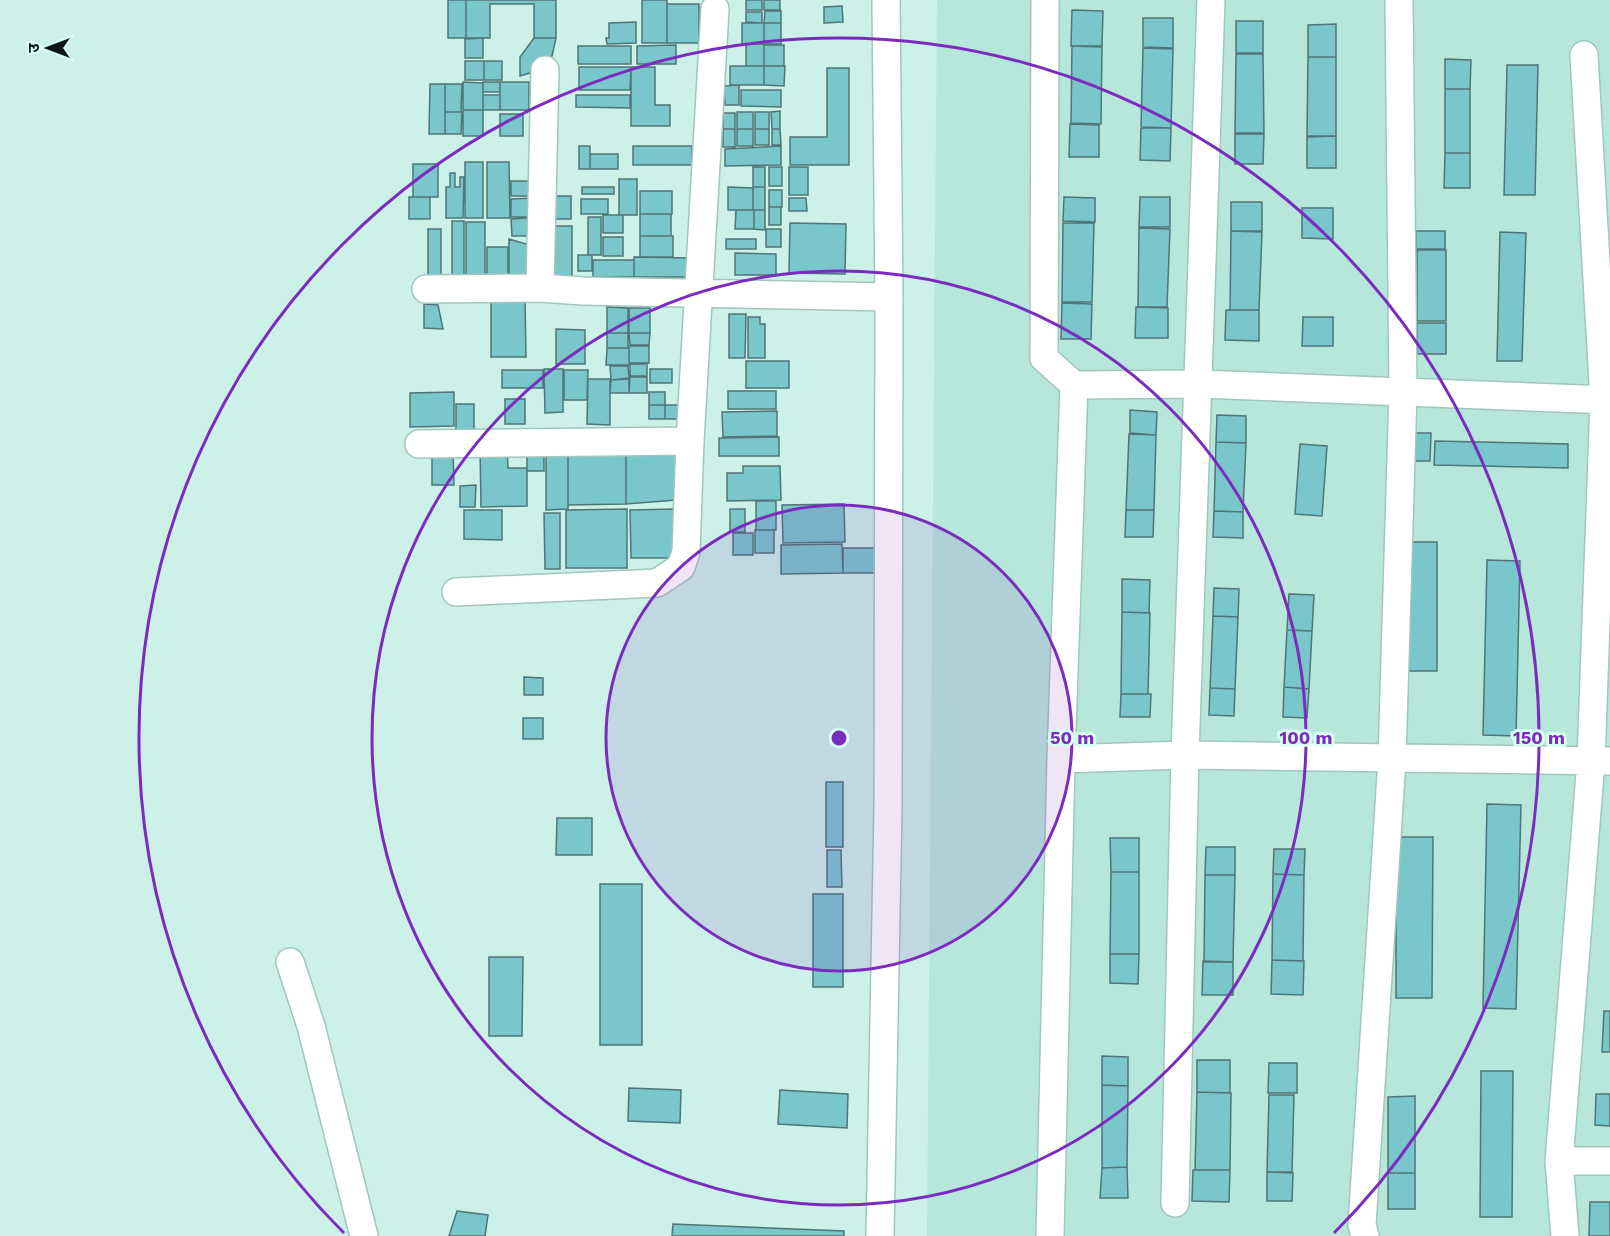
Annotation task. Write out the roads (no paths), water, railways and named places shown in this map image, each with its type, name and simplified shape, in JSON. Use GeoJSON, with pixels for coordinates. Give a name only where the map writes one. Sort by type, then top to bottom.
{"type":"FeatureCollection","features":[{"type":"Feature","properties":{"kind":"street"},"geometry":{"type":"LineString","coordinates":[[880,1236],[888,806],[889,297],[886,0]]}},
{"type":"Feature","properties":{"kind":"street"},"geometry":{"type":"LineString","coordinates":[[1045,0],[1044,358],[1074,385],[1199,384],[1607,400]]}},
{"type":"Feature","properties":{"kind":"street"},"geometry":{"type":"LineString","coordinates":[[1174,1203],[1185,755],[1211,0]]}},
{"type":"Feature","properties":{"kind":"street"},"geometry":{"type":"LineString","coordinates":[[1365,1236],[1362,1225],[1392,759],[1403,391],[1399,0]]}},
{"type":"Feature","properties":{"kind":"street"},"geometry":{"type":"LineString","coordinates":[[456,592],[657,583],[681,567],[686,552],[690,441],[715,9]]}},
{"type":"Feature","properties":{"kind":"street"},"geometry":{"type":"LineString","coordinates":[[1565,1236],[1559,1161],[1600,761],[1607,400],[1584,55]]}},
{"type":"Feature","properties":{"kind":"street"},"geometry":{"type":"LineString","coordinates":[[540,288],[545,70]]}},
{"type":"Feature","properties":{"kind":"street"},"geometry":{"type":"LineString","coordinates":[[426,289],[540,288],[699,294],[889,297]]}},
{"type":"Feature","properties":{"kind":"street"},"geometry":{"type":"LineString","coordinates":[[1050,1236],[1061,759],[1074,385]]}},
{"type":"Feature","properties":{"kind":"street"},"geometry":{"type":"LineString","coordinates":[[419,444],[690,441]]}},
{"type":"Feature","properties":{"kind":"street"},"geometry":{"type":"LineString","coordinates":[[1061,759],[1185,755],[1600,761]]}},
{"type":"Feature","properties":{"kind":"street"},"geometry":{"type":"LineString","coordinates":[[290,962],[311,1026],[364,1236]]}},
{"type":"Feature","properties":{"kind":"street"},"geometry":{"type":"LineString","coordinates":[[1559,1161],[1610,1161]]}}]}
